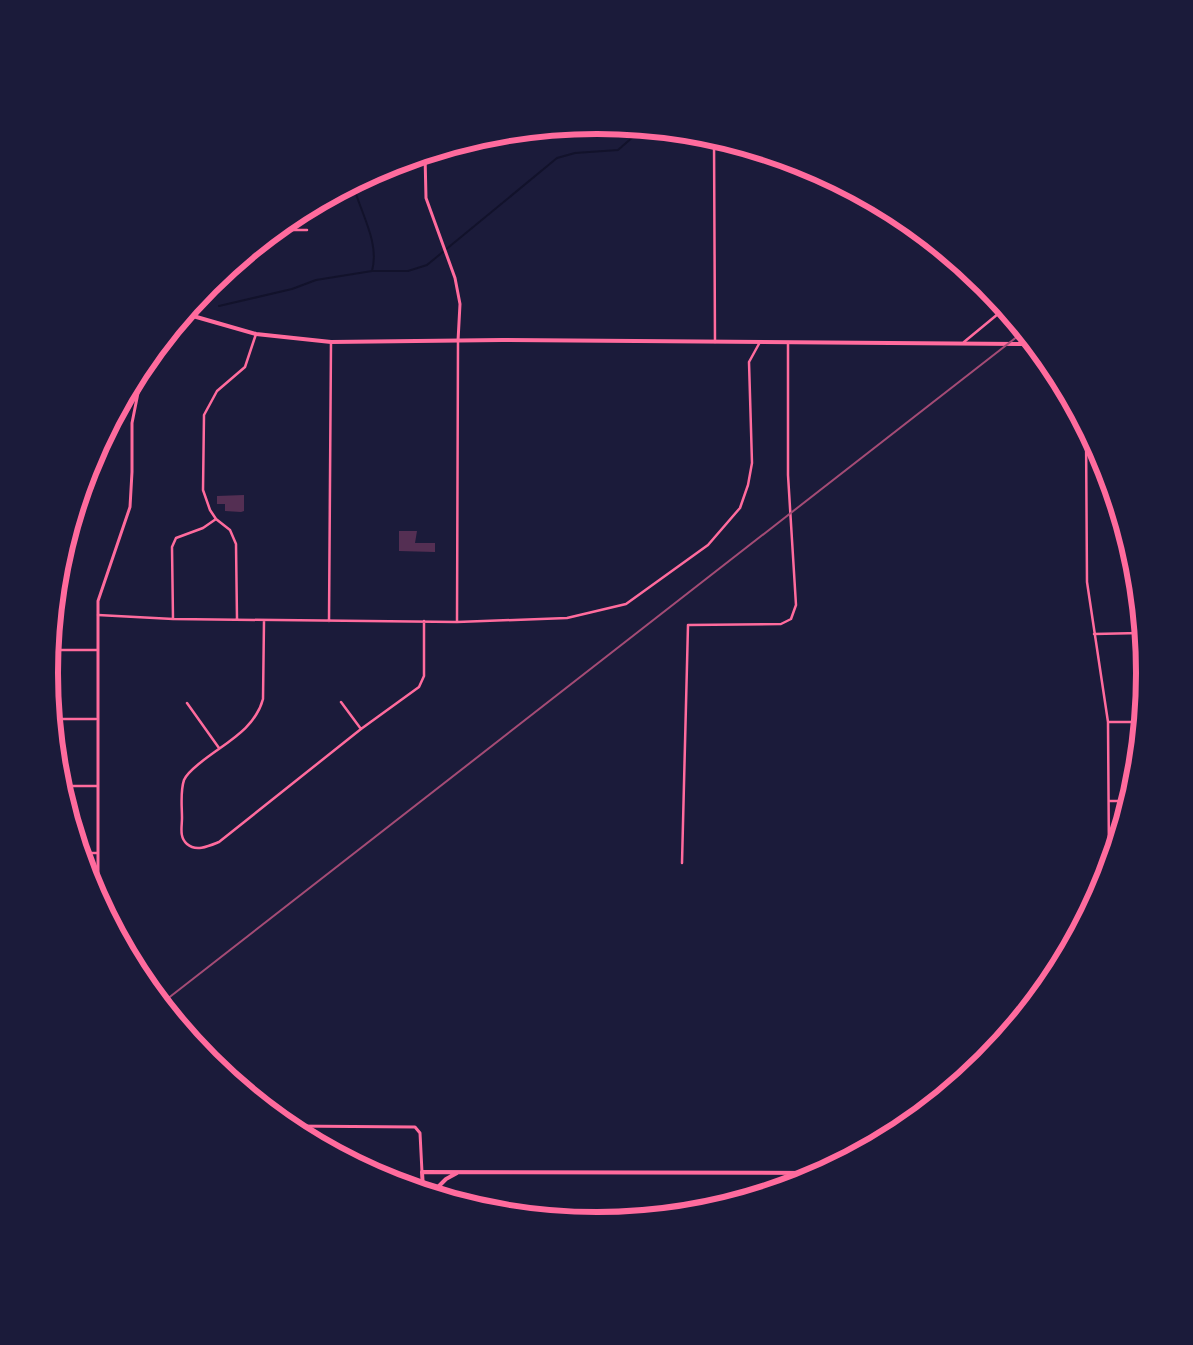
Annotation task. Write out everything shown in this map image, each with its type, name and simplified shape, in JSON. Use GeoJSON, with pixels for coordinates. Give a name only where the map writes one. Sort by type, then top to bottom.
{"type":"FeatureCollection","features":[{"type":"Feature","properties":{"kind":"main road"},"geometry":{"type":"LineString","coordinates":[[193,315],[256,334],[332,342],[760,342],[788,344],[964,342],[1024,344]]}},
{"type":"Feature","properties":{"kind":"main road"},"geometry":{"type":"LineString","coordinates":[[423,1183],[422,1172],[796,1173]]}},
{"type":"Feature","properties":{"kind":"main road"},"geometry":{"type":"LineString","coordinates":[[438,1187],[446,1179],[462,1172]]}},
{"type":"Feature","properties":{"kind":"street"},"geometry":{"type":"LineString","coordinates":[[714,147],[715,343]]}},
{"type":"Feature","properties":{"kind":"street"},"geometry":{"type":"LineString","coordinates":[[425,161],[426,198],[452,270],[460,304],[458,341],[457,622]]}},
{"type":"Feature","properties":{"kind":"street"},"geometry":{"type":"LineString","coordinates":[[289,230],[307,230]]}},
{"type":"Feature","properties":{"kind":"street"},"geometry":{"type":"LineString","coordinates":[[964,342],[999,313]]}},
{"type":"Feature","properties":{"kind":"street"},"geometry":{"type":"LineString","coordinates":[[237,620],[236,544],[230,530],[216,519],[205,500],[203,490],[204,416],[217,391],[245,367],[256,334]]}},
{"type":"Feature","properties":{"kind":"street"},"geometry":{"type":"LineString","coordinates":[[329,621],[332,342]]}},
{"type":"Feature","properties":{"kind":"street"},"geometry":{"type":"LineString","coordinates":[[98,615],[173,619],[457,622],[567,618],[626,604],[708,545],[740,508],[748,485],[752,463],[749,362],[760,342]]}},
{"type":"Feature","properties":{"kind":"street"},"geometry":{"type":"LineString","coordinates":[[682,863],[688,625],[781,624],[790,619],[796,605],[788,474],[788,344]]}},
{"type":"Feature","properties":{"kind":"street"},"geometry":{"type":"LineString","coordinates":[[98,875],[96,719],[98,600],[130,507],[132,423],[138,393],[149,372]]}},
{"type":"Feature","properties":{"kind":"street"},"geometry":{"type":"LineString","coordinates":[[1086,448],[1087,582],[1108,722],[1109,840]]}},
{"type":"Feature","properties":{"kind":"street"},"geometry":{"type":"LineString","coordinates":[[173,619],[172,547],[176,538],[203,528],[216,519]]}},
{"type":"Feature","properties":{"kind":"street"},"geometry":{"type":"LineString","coordinates":[[264,620],[263,700],[260,712],[251,726],[219,748],[185,778],[182,790],[182,837],[187,844],[195,848],[206,847],[219,842],[418,687],[424,676],[424,621]]}},
{"type":"Feature","properties":{"kind":"street"},"geometry":{"type":"LineString","coordinates":[[1094,634],[1134,633]]}},
{"type":"Feature","properties":{"kind":"street"},"geometry":{"type":"LineString","coordinates":[[59,650],[97,650]]}},
{"type":"Feature","properties":{"kind":"street"},"geometry":{"type":"LineString","coordinates":[[342,702],[361,730]]}},
{"type":"Feature","properties":{"kind":"street"},"geometry":{"type":"LineString","coordinates":[[187,703],[219,748]]}},
{"type":"Feature","properties":{"kind":"street"},"geometry":{"type":"LineString","coordinates":[[60,719],[96,719]]}},
{"type":"Feature","properties":{"kind":"street"},"geometry":{"type":"LineString","coordinates":[[1108,722],[1133,722]]}},
{"type":"Feature","properties":{"kind":"street"},"geometry":{"type":"LineString","coordinates":[[70,786],[97,786]]}},
{"type":"Feature","properties":{"kind":"street"},"geometry":{"type":"LineString","coordinates":[[1108,801],[1120,801]]}},
{"type":"Feature","properties":{"kind":"street"},"geometry":{"type":"LineString","coordinates":[[89,853],[97,853]]}},
{"type":"Feature","properties":{"kind":"street"},"geometry":{"type":"LineString","coordinates":[[305,1126],[414,1127],[420,1133],[422,1172]]}},
{"type":"Feature","properties":{"kind":"building"},"geometry":{"type":"Polygon","coordinates":[[[244,495],[244,511],[241,512],[225,511],[225,504],[217,504],[217,496],[244,495]]]}},
{"type":"Feature","properties":{"kind":"building"},"geometry":{"type":"Polygon","coordinates":[[[399,531],[417,531],[415,543],[435,543],[435,552],[399,551],[399,531]]]}},
{"type":"Feature","properties":{"kind":"waterway"},"geometry":{"type":"LineString","coordinates":[[372,271],[408,271],[427,265],[557,158],[575,153],[618,150],[635,135]]}},
{"type":"Feature","properties":{"kind":"waterway"},"geometry":{"type":"LineString","coordinates":[[219,306],[292,289],[316,280],[372,271],[374,260],[371,238],[355,191]]}},
{"type":"Feature","properties":{"kind":"railway"},"geometry":{"type":"LineString","coordinates":[[167,999],[1018,336]]}}]}
